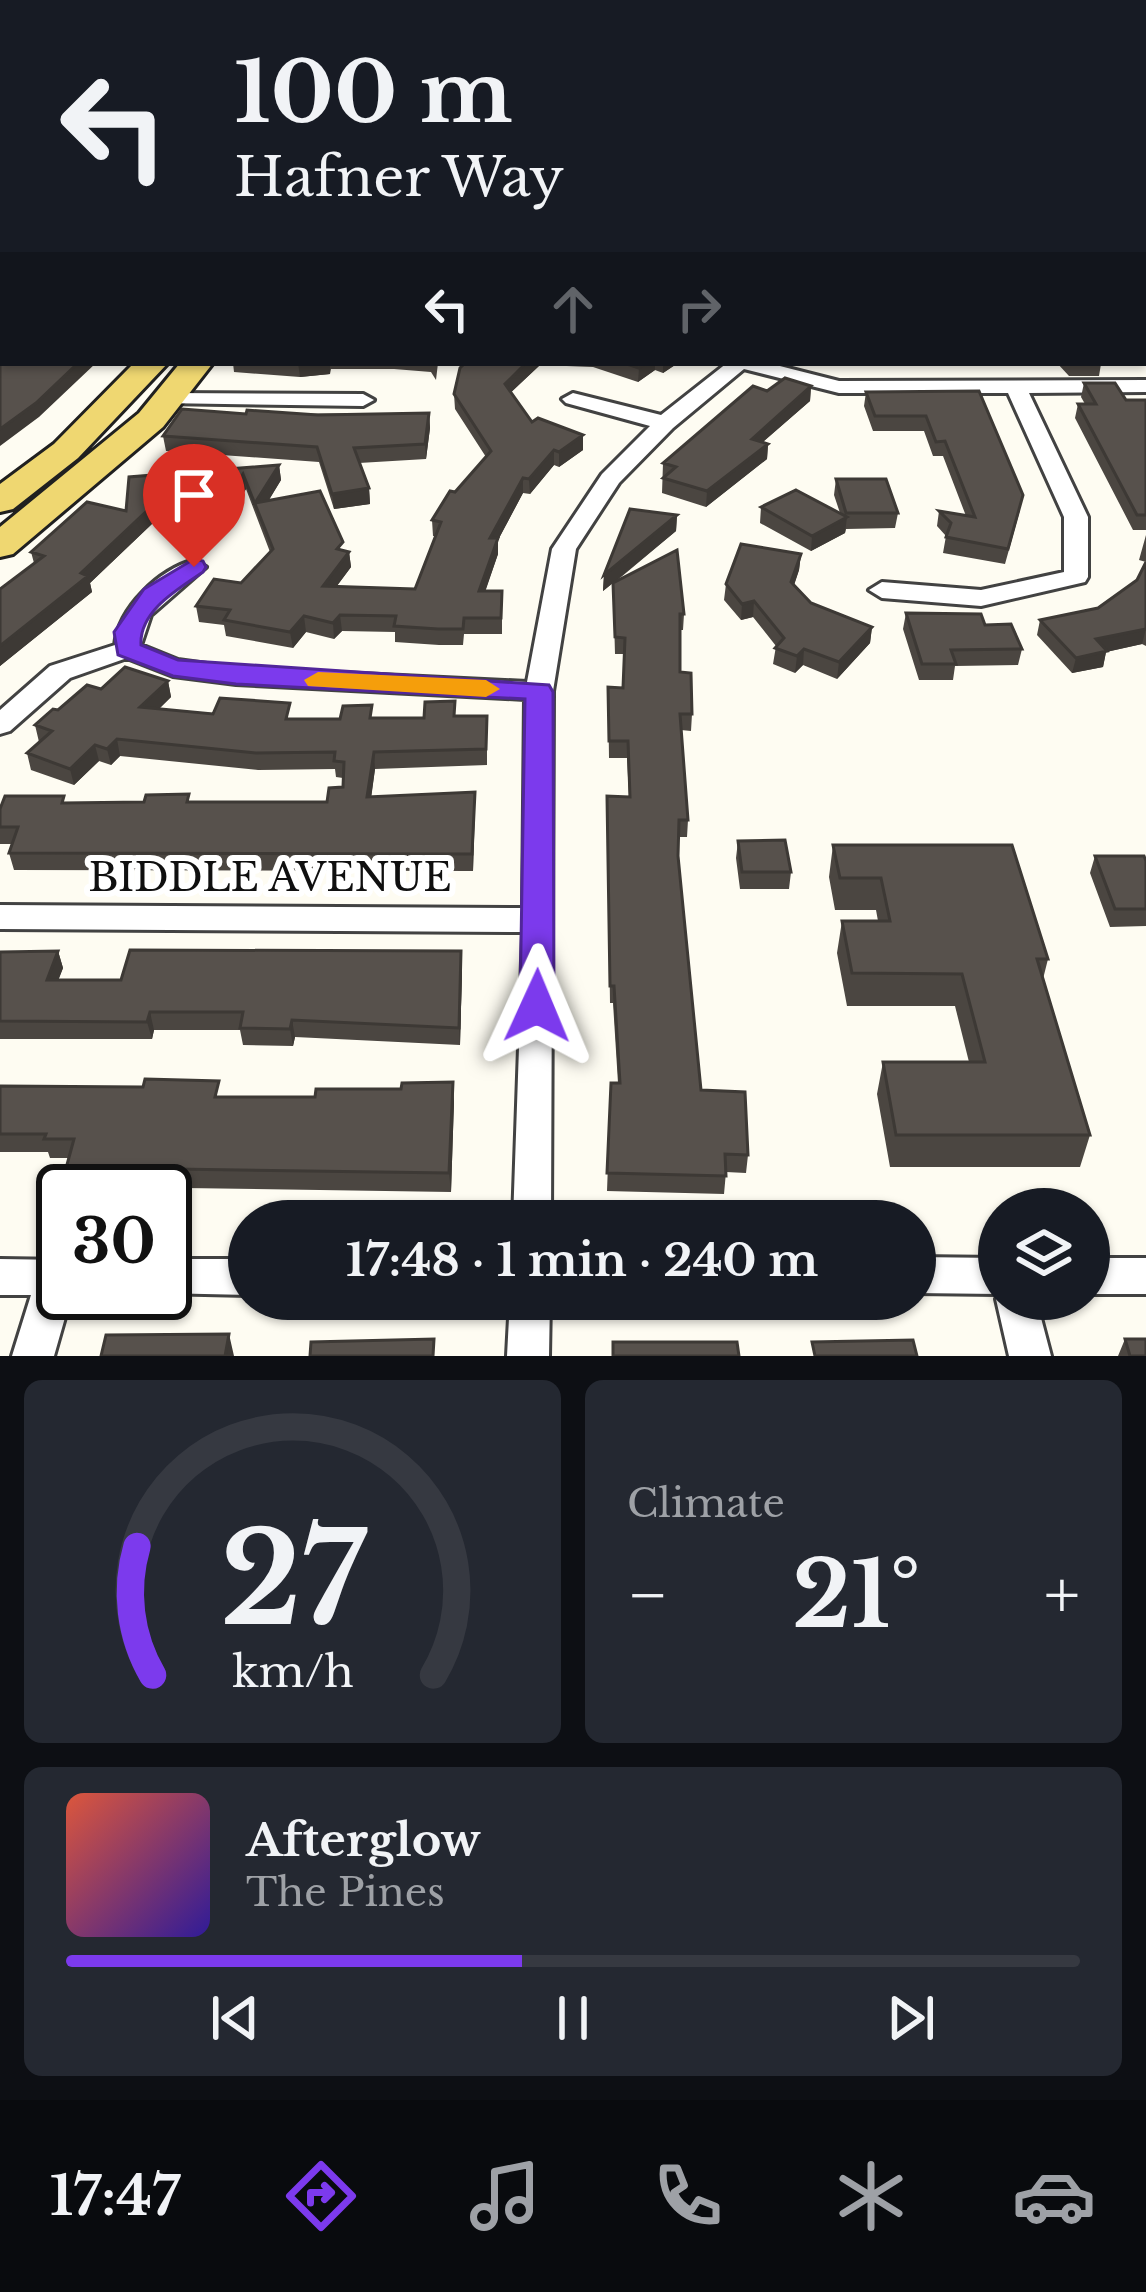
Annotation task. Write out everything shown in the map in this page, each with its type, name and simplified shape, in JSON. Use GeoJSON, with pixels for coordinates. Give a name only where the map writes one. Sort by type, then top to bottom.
{"type":"FeatureCollection","features":[{"type":"Feature","properties":{"kind":"main road"},"geometry":{"type":"LineString","coordinates":[[0,501],[66,451],[149,366]]}},
{"type":"Feature","properties":{"kind":"main road"},"geometry":{"type":"LineString","coordinates":[[0,546],[151,420],[195,366]]}},
{"type":"Feature","properties":{"kind":"street"},"geometry":{"type":"LineString","coordinates":[[532,1200],[539,692],[564,549],[610,479],[664,424],[737,366]]}},
{"type":"Feature","properties":{"kind":"street"},"geometry":{"type":"LineString","coordinates":[[753,366],[839,387],[1146,386]]}},
{"type":"Feature","properties":{"kind":"street"},"geometry":{"type":"LineString","coordinates":[[882,590],[981,598],[1076,577],[1076,517],[1015,386]]}},
{"type":"Feature","properties":{"kind":"street"},"geometry":{"type":"LineString","coordinates":[[168,399],[363,400]]}},
{"type":"Feature","properties":{"kind":"street"},"geometry":{"type":"LineString","coordinates":[[573,399],[664,424]]}},
{"type":"Feature","properties":{"kind":"street"},"geometry":{"type":"LineString","coordinates":[[128,649],[127,632],[153,595],[194,567]]}},
{"type":"Feature","properties":{"kind":"street"},"geometry":{"type":"LineString","coordinates":[[0,725],[60,672],[128,649],[173,668],[236,676],[539,692]]}},
{"type":"Feature","properties":{"kind":"street","name":"BIDDLE AVENUE"},"geometry":{"type":"LineString","coordinates":[[0,917],[539,920]]}},
{"type":"Feature","properties":{"kind":"street"},"geometry":{"type":"LineString","coordinates":[[936,1275],[978,1276]]}},
{"type":"Feature","properties":{"kind":"street"},"geometry":{"type":"LineString","coordinates":[[192,1277],[228,1276]]}},
{"type":"Feature","properties":{"kind":"street"},"geometry":{"type":"LineString","coordinates":[[1110,1276],[1146,1276]]}},
{"type":"Feature","properties":{"kind":"street"},"geometry":{"type":"LineString","coordinates":[[0,1277],[36,1278]]}},
{"type":"Feature","properties":{"kind":"street"},"geometry":{"type":"LineString","coordinates":[[33,1356],[45,1320]]}},
{"type":"Feature","properties":{"kind":"street"},"geometry":{"type":"LineString","coordinates":[[529,1356],[530,1320]]}},
{"type":"Feature","properties":{"kind":"street"},"geometry":{"type":"LineString","coordinates":[[1021,1320],[1030,1356]]}},
{"type":"Feature","properties":{"kind":"building"},"geometry":{"type":"Polygon","coordinates":[[[0,366],[75,366],[36,403],[0,429],[0,366]]]}},
{"type":"Feature","properties":{"kind":"building"},"geometry":{"type":"Polygon","coordinates":[[[523,366],[505,384],[532,422],[538,418],[583,435],[559,452],[554,450],[529,479],[523,478],[490,538],[498,538],[479,591],[502,591],[501,618],[464,618],[463,629],[438,629],[394,626],[396,616],[340,615],[333,623],[304,616],[290,632],[224,620],[230,610],[196,606],[214,579],[241,583],[273,549],[243,474],[224,505],[151,507],[81,573],[88,576],[0,646],[0,589],[44,556],[31,552],[87,502],[126,511],[129,477],[279,465],[255,503],[320,491],[343,542],[337,549],[349,552],[323,586],[415,589],[441,522],[432,520],[450,491],[455,492],[491,451],[454,394],[460,368],[523,366]]]}},
{"type":"Feature","properties":{"kind":"building"},"geometry":{"type":"Polygon","coordinates":[[[785,378],[811,386],[752,439],[768,444],[707,491],[663,478],[676,467],[663,463],[753,386],[767,391],[785,378]]]}},
{"type":"Feature","properties":{"kind":"building"},"geometry":{"type":"Polygon","coordinates":[[[1084,383],[1115,383],[1126,400],[1146,400],[1146,515],[1137,515],[1078,404],[1096,404],[1084,383]]]}},
{"type":"Feature","properties":{"kind":"building"},"geometry":{"type":"Polygon","coordinates":[[[979,391],[1023,495],[1008,549],[946,537],[951,523],[939,511],[975,517],[945,441],[936,442],[926,416],[875,416],[866,392],[979,391]]]}},
{"type":"Feature","properties":{"kind":"building"},"geometry":{"type":"Polygon","coordinates":[[[182,409],[246,414],[247,410],[318,415],[429,413],[425,444],[354,448],[369,488],[332,494],[317,447],[163,436],[182,409]]]}},
{"type":"Feature","properties":{"kind":"building"},"geometry":{"type":"Polygon","coordinates":[[[836,479],[886,479],[898,513],[846,513],[836,479]]]}},
{"type":"Feature","properties":{"kind":"building"},"geometry":{"type":"Polygon","coordinates":[[[796,490],[847,517],[812,536],[761,507],[796,490]]]}},
{"type":"Feature","properties":{"kind":"building"},"geometry":{"type":"Polygon","coordinates":[[[630,509],[677,515],[604,575],[630,509]]]}},
{"type":"Feature","properties":{"kind":"building"},"geometry":{"type":"Polygon","coordinates":[[[741,544],[801,554],[791,582],[811,603],[872,627],[839,662],[804,649],[797,656],[775,648],[784,638],[754,601],[742,604],[726,584],[741,544]]]}},
{"type":"Feature","properties":{"kind":"building"},"geometry":{"type":"Polygon","coordinates":[[[677,550],[684,614],[680,614],[680,672],[691,673],[692,714],[680,714],[688,820],[679,820],[678,856],[701,1090],[745,1092],[748,1155],[725,1154],[726,1176],[607,1173],[611,1083],[620,1083],[614,986],[610,986],[607,796],[630,797],[628,741],[609,741],[608,687],[623,688],[625,638],[615,637],[613,583],[677,550]]]}},
{"type":"Feature","properties":{"kind":"building"},"geometry":{"type":"Polygon","coordinates":[[[1146,562],[1146,629],[1096,639],[1107,651],[1076,658],[1040,620],[1098,608],[1137,580],[1146,562]]]}},
{"type":"Feature","properties":{"kind":"building"},"geometry":{"type":"Polygon","coordinates":[[[906,613],[981,614],[985,625],[1011,624],[1022,649],[951,650],[956,664],[922,664],[906,613]]]}},
{"type":"Feature","properties":{"kind":"building"},"geometry":{"type":"Polygon","coordinates":[[[125,667],[168,681],[140,707],[213,714],[220,698],[290,703],[286,719],[340,719],[343,706],[372,705],[370,718],[424,718],[425,702],[455,701],[454,716],[487,716],[486,749],[374,752],[367,797],[475,792],[472,854],[9,853],[18,827],[0,827],[5,796],[64,796],[62,803],[144,802],[146,795],[189,794],[187,802],[327,802],[329,788],[343,787],[344,762],[334,761],[335,752],[256,753],[117,739],[107,749],[95,745],[70,769],[27,753],[52,731],[35,725],[53,709],[58,710],[87,685],[101,689],[125,667]]]}},
{"type":"Feature","properties":{"kind":"building"},"geometry":{"type":"Polygon","coordinates":[[[785,840],[791,872],[742,872],[738,841],[785,840]]]}},
{"type":"Feature","properties":{"kind":"building"},"geometry":{"type":"Polygon","coordinates":[[[833,845],[1012,845],[1048,959],[1037,959],[1090,1135],[896,1135],[883,1062],[985,1062],[962,974],[852,973],[842,921],[890,921],[881,878],[840,878],[833,845]]]}},
{"type":"Feature","properties":{"kind":"building"},"geometry":{"type":"Polygon","coordinates":[[[1095,856],[1144,856],[1146,909],[1115,909],[1095,856]]]}},
{"type":"Feature","properties":{"kind":"building"},"geometry":{"type":"Polygon","coordinates":[[[130,950],[461,951],[459,1028],[292,1020],[290,1029],[240,1028],[243,1012],[150,1012],[147,1022],[0,1021],[0,952],[58,951],[47,980],[121,980],[130,950]]]}},
{"type":"Feature","properties":{"kind":"building"},"geometry":{"type":"Polygon","coordinates":[[[145,1079],[219,1081],[215,1097],[315,1097],[316,1089],[401,1089],[402,1083],[453,1082],[449,1173],[67,1164],[74,1139],[0,1134],[0,1086],[143,1087],[145,1079]]]}},
{"type":"Feature","properties":{"kind":"building"},"geometry":{"type":"Polygon","coordinates":[[[229,1334],[225,1356],[101,1356],[106,1335],[229,1334]]]}},
{"type":"Feature","properties":{"kind":"building"},"geometry":{"type":"Polygon","coordinates":[[[434,1339],[433,1356],[310,1356],[311,1342],[434,1339]]]}},
{"type":"Feature","properties":{"kind":"building"},"geometry":{"type":"Polygon","coordinates":[[[1125,1339],[1146,1339],[1146,1356],[1130,1356],[1125,1339]]]}},
{"type":"Feature","properties":{"kind":"building"},"geometry":{"type":"Polygon","coordinates":[[[913,1340],[917,1356],[815,1356],[812,1342],[913,1340]]]}},
{"type":"Feature","properties":{"kind":"building"},"geometry":{"type":"Polygon","coordinates":[[[613,1342],[737,1342],[739,1356],[613,1356],[613,1342]]]}},
{"type":"Feature","properties":{"kind":"slow traffic"},"geometry":{"type":"LineString","coordinates":[[318,680],[486,689]]}},
{"type":"Feature","properties":{"kind":"route"},"geometry":{"type":"LineString","coordinates":[[194,567],[153,595],[127,632],[128,649],[173,668],[236,676],[539,692],[537,1006]]}}]}
